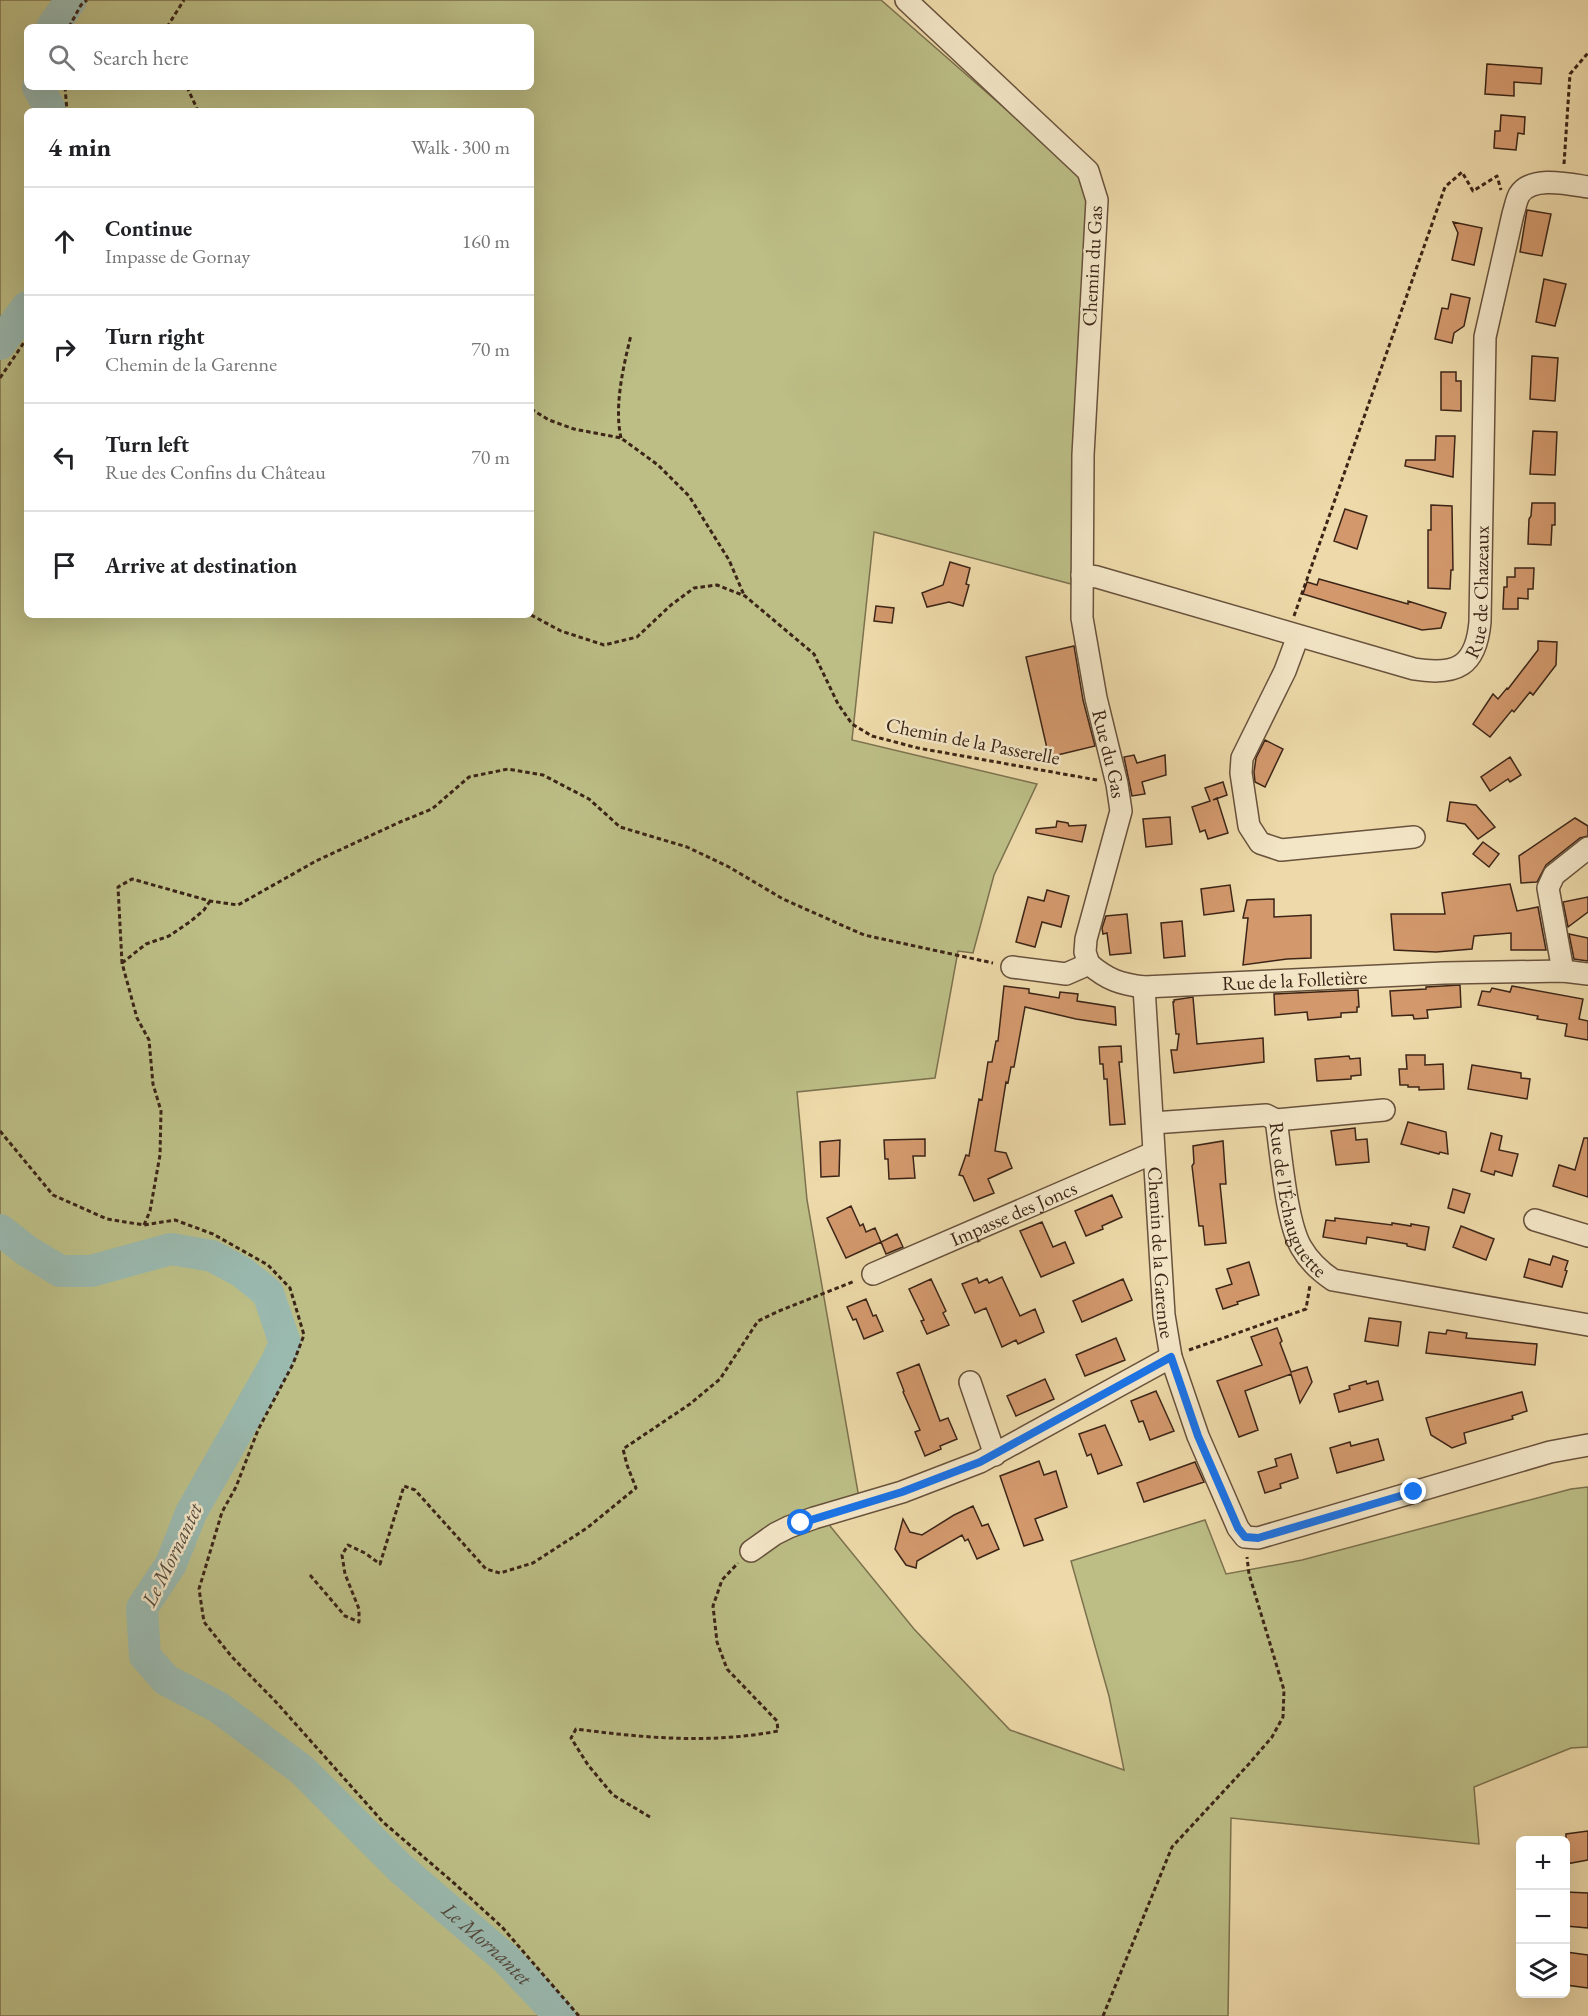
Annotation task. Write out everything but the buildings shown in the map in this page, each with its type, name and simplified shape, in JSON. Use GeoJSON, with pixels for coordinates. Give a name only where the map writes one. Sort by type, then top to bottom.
{"type":"FeatureCollection","features":[{"type":"Feature","properties":{"kind":"street","name":"Chemin du Gas"},"geometry":{"type":"LineString","coordinates":[[906,0],[1088,171],[1097,200],[1083,455],[1082,575]]}},
{"type":"Feature","properties":{"kind":"street"},"geometry":{"type":"LineString","coordinates":[[1526,187],[1539,183],[1588,187]]}},
{"type":"Feature","properties":{"kind":"street","name":"Rue de Chazeaux"},"geometry":{"type":"LineString","coordinates":[[1082,575],[1414,669],[1431,672],[1445,671],[1467,661],[1474,653],[1479,638],[1480,622],[1485,337],[1513,214],[1519,196],[1526,187]]}},
{"type":"Feature","properties":{"kind":"street","name":"Rue du Gas"},"geometry":{"type":"LineString","coordinates":[[1082,575],[1082,618],[1096,698],[1121,810],[1086,939],[1085,952],[1089,964]]}},
{"type":"Feature","properties":{"kind":"street"},"geometry":{"type":"LineString","coordinates":[[1298,636],[1284,671],[1242,758],[1241,773],[1249,826],[1260,843],[1281,850],[1414,837]]}},
{"type":"Feature","properties":{"kind":"street"},"geometry":{"type":"LineString","coordinates":[[1563,970],[1548,888],[1554,875],[1588,848]]}},
{"type":"Feature","properties":{"kind":"street"},"geometry":{"type":"LineString","coordinates":[[1012,967],[1066,974],[1089,964]]}},
{"type":"Feature","properties":{"kind":"street","name":"Rue de la Folletière"},"geometry":{"type":"LineString","coordinates":[[1089,964],[1100,974],[1113,981],[1144,987],[1444,973],[1563,970],[1588,974]]}},
{"type":"Feature","properties":{"kind":"street","name":"Chemin de la Garenne"},"geometry":{"type":"LineString","coordinates":[[1144,987],[1164,1315],[1171,1357],[1198,1436],[1238,1528],[1245,1537]]}},
{"type":"Feature","properties":{"kind":"street"},"geometry":{"type":"LineString","coordinates":[[1276,1120],[1384,1110]]}},
{"type":"Feature","properties":{"kind":"street","name":"Rue de l'Échauguette"},"geometry":{"type":"LineString","coordinates":[[1153,1124],[1266,1115],[1276,1120],[1292,1221],[1300,1246],[1320,1271],[1333,1280],[1587,1321]]}},
{"type":"Feature","properties":{"kind":"street","name":"Impasse des Joncs"},"geometry":{"type":"LineString","coordinates":[[873,1274],[1153,1153]]}},
{"type":"Feature","properties":{"kind":"street"},"geometry":{"type":"LineString","coordinates":[[1535,1220],[1588,1236]]}},
{"type":"Feature","properties":{"kind":"street"},"geometry":{"type":"LineString","coordinates":[[751,1551],[789,1527],[902,1492],[994,1455],[1171,1357]]}},
{"type":"Feature","properties":{"kind":"street"},"geometry":{"type":"LineString","coordinates":[[970,1382],[994,1455]]}},
{"type":"Feature","properties":{"kind":"street"},"geometry":{"type":"LineString","coordinates":[[1245,1537],[1258,1538],[1550,1452],[1588,1445]]}},
{"type":"Feature","properties":{"kind":"path"},"geometry":{"type":"LineString","coordinates":[[71,24],[87,0]]}},
{"type":"Feature","properties":{"kind":"path"},"geometry":{"type":"LineString","coordinates":[[169,24],[184,0]]}},
{"type":"Feature","properties":{"kind":"path"},"geometry":{"type":"LineString","coordinates":[[1563,184],[1570,74],[1588,53]]}},
{"type":"Feature","properties":{"kind":"path"},"geometry":{"type":"LineString","coordinates":[[65,90],[67,108]]}},
{"type":"Feature","properties":{"kind":"path"},"geometry":{"type":"LineString","coordinates":[[188,90],[197,108]]}},
{"type":"Feature","properties":{"kind":"path"},"geometry":{"type":"LineString","coordinates":[[1307,576],[1326,528],[1444,187],[1462,172],[1473,191],[1497,176],[1503,196],[1517,185],[1526,187]]}},
{"type":"Feature","properties":{"kind":"path"},"geometry":{"type":"LineString","coordinates":[[621,438],[617,422],[624,362],[631,335]]}},
{"type":"Feature","properties":{"kind":"path"},"geometry":{"type":"LineString","coordinates":[[0,378],[24,342]]}},
{"type":"Feature","properties":{"kind":"path"},"geometry":{"type":"LineString","coordinates":[[534,412],[574,429],[621,438],[658,465],[689,496],[729,560],[745,596]]}},
{"type":"Feature","properties":{"kind":"path"},"geometry":{"type":"LineString","coordinates":[[534,617],[561,631],[604,645],[637,637],[671,605],[694,588],[717,585],[745,596]]}},
{"type":"Feature","properties":{"kind":"path","name":"Chemin de la Passerelle"},"geometry":{"type":"LineString","coordinates":[[745,596],[814,654],[838,704],[852,724],[872,736],[918,748],[1117,784]]}},
{"type":"Feature","properties":{"kind":"path"},"geometry":{"type":"LineString","coordinates":[[144,1225],[150,1211],[160,1155],[161,1111],[153,1084],[149,1040],[138,1018],[122,963],[118,887],[132,879],[210,901],[238,905],[316,861],[432,809],[469,777],[508,769],[543,775],[589,799],[620,827],[687,847],[729,867],[783,899],[864,934],[1012,967]]}},
{"type":"Feature","properties":{"kind":"path"},"geometry":{"type":"LineString","coordinates":[[122,963],[146,944],[169,936],[191,921],[204,910],[210,901]]}},
{"type":"Feature","properties":{"kind":"path"},"geometry":{"type":"LineString","coordinates":[[0,1131],[53,1195],[107,1220],[144,1225],[175,1220],[213,1234],[268,1266],[290,1288],[304,1335],[293,1364],[258,1430],[236,1487],[222,1512],[199,1589],[204,1622],[232,1657],[276,1702],[383,1822],[502,1927],[579,2016]]}},
{"type":"Feature","properties":{"kind":"path"},"geometry":{"type":"LineString","coordinates":[[1171,1357],[1306,1309],[1309,1286],[1320,1271]]}},
{"type":"Feature","properties":{"kind":"path"},"geometry":{"type":"LineString","coordinates":[[310,1575],[345,1616],[359,1622],[359,1609],[345,1574],[342,1555],[348,1545],[365,1553],[380,1564],[404,1486],[415,1490],[486,1569],[500,1573],[533,1563],[587,1528],[636,1488],[623,1449],[690,1404],[720,1379],[758,1321],[873,1274]]}},
{"type":"Feature","properties":{"kind":"path"},"geometry":{"type":"LineString","coordinates":[[1103,2016],[1172,1847],[1272,1737],[1283,1717],[1284,1690],[1249,1574],[1245,1537]]}},
{"type":"Feature","properties":{"kind":"path"},"geometry":{"type":"LineString","coordinates":[[650,1817],[613,1795],[588,1765],[570,1738],[576,1729],[624,1736],[690,1740],[778,1731],[777,1721],[727,1670],[717,1642],[713,1606],[722,1580],[751,1551]]}},
{"type":"Feature","properties":{"kind":"green space"},"geometry":{"type":"Polygon","coordinates":[[[0,0],[881,0],[1080,174],[1092,202],[1071,584],[874,532],[852,740],[1037,784],[994,875],[973,953],[958,951],[935,1078],[797,1092],[807,1200],[859,1498],[817,1510],[914,1629],[1010,1730],[1124,1770],[1109,1696],[1071,1561],[1205,1520],[1226,1574],[1302,1560],[1571,1489],[1588,1487],[1588,1747],[1571,1748],[1474,1787],[1479,1844],[1231,1818],[1228,2016],[0,2016],[0,0]]]}},
{"type":"Feature","properties":{"kind":"waterway","name":"Le Mornantet"},"geometry":{"type":"LineString","coordinates":[[54,24],[71,0]]}},
{"type":"Feature","properties":{"kind":"waterway","name":"Le Mornantet"},"geometry":{"type":"LineString","coordinates":[[40,90],[49,108]]}},
{"type":"Feature","properties":{"kind":"waterway","name":"Le Mornantet"},"geometry":{"type":"LineString","coordinates":[[0,344],[24,311]]}},
{"type":"Feature","properties":{"kind":"waterway","name":"Le Mornantet"},"geometry":{"type":"LineString","coordinates":[[0,1230],[27,1251],[60,1271],[91,1271],[171,1249],[212,1256],[242,1272],[268,1293],[285,1343],[276,1363],[191,1513],[171,1564],[142,1608],[145,1656],[166,1680],[218,1707],[302,1770],[400,1868],[505,1958],[560,2016]]}},
{"type":"Feature","properties":{"kind":"route"},"geometry":{"type":"LineString","coordinates":[[801,1523],[902,1492],[980,1462],[1171,1357],[1198,1436],[1238,1528],[1245,1537],[1258,1538],[1414,1492]]}}]}
